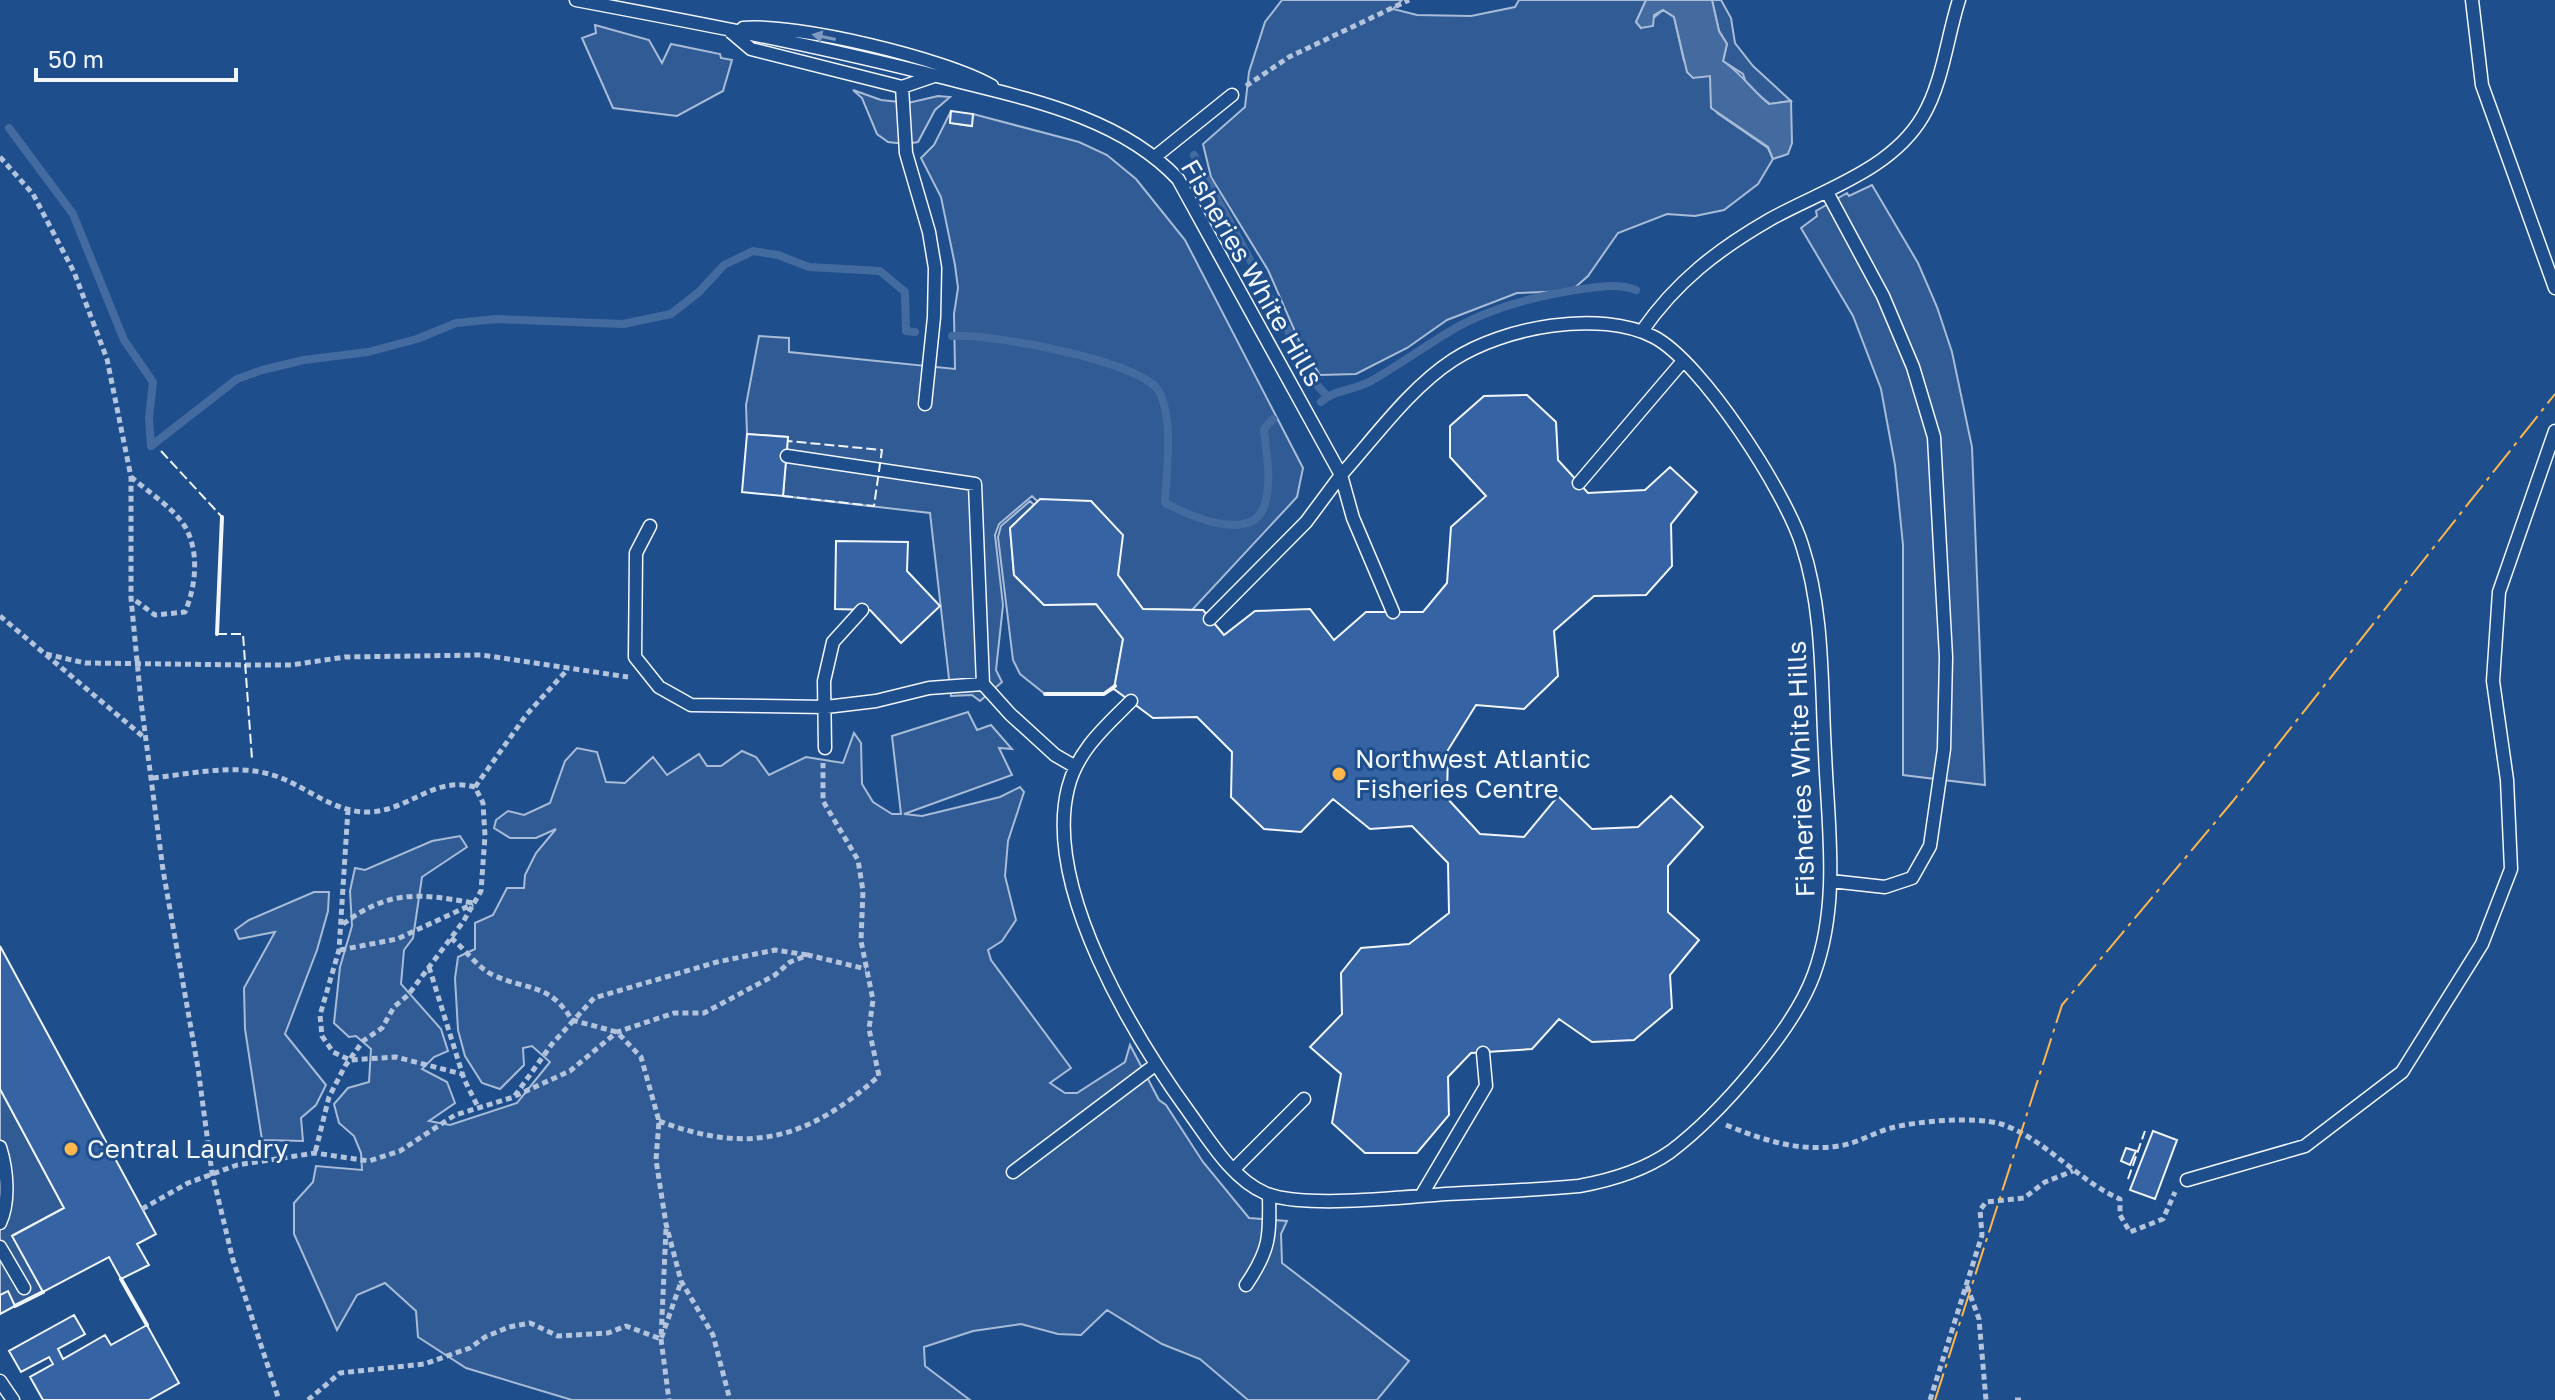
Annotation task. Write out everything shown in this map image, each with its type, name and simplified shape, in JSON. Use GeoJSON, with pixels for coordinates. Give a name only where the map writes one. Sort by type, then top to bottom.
{"type":"FeatureCollection","features":[{"type":"Feature","properties":{"kind":"lane","name":"Fisheries White Hills"},"geometry":{"type":"LineString","coordinates":[[576,0],[728,30],[1004,94],[1089,120],[1156,156],[1178,179],[1341,475],[1353,518],[1393,612]]}},
{"type":"Feature","properties":{"kind":"lane"},"geometry":{"type":"LineString","coordinates":[[1210,619],[1306,522],[1341,475],[1430,380],[1453,360],[1484,343],[1520,331],[1560,325],[1642,331],[1676,286],[1702,263],[1770,219],[1860,174],[1894,148],[1923,117],[1938,77],[1959,0]]}},
{"type":"Feature","properties":{"kind":"lane"},"geometry":{"type":"LineString","coordinates":[[2472,0],[2482,85],[2555,288]]}},
{"type":"Feature","properties":{"kind":"lane","name":"Fisheries White Hills"},"geometry":{"type":"LineString","coordinates":[[728,30],[772,26],[891,52],[972,74],[1004,94]]}},
{"type":"Feature","properties":{"kind":"lane","name":"Fisheries White Hills"},"geometry":{"type":"LineString","coordinates":[[728,30],[751,49],[902,87]]}},
{"type":"Feature","properties":{"kind":"lane"},"geometry":{"type":"LineString","coordinates":[[925,404],[934,317],[935,268],[929,232],[906,153],[902,87],[934,76]]}},
{"type":"Feature","properties":{"kind":"lane"},"geometry":{"type":"LineString","coordinates":[[1156,156],[1232,95]]}},
{"type":"Feature","properties":{"kind":"lane"},"geometry":{"type":"LineString","coordinates":[[1827,192],[1883,296],[1913,367],[1934,437],[1946,657],[1944,749],[1930,846],[1912,878],[1899,883],[1885,887],[1831,881]]}},
{"type":"Feature","properties":{"kind":"lane","name":"Fisheries White Hills"},"geometry":{"type":"LineString","coordinates":[[1269,1195],[1361,1200],[1533,1190],[1614,1179],[1671,1151],[1763,1056],[1802,1004],[1826,933],[1831,881],[1816,601],[1802,546],[1779,491],[1762,464],[1683,361],[1659,339],[1642,331]]}},
{"type":"Feature","properties":{"kind":"lane"},"geometry":{"type":"LineString","coordinates":[[1579,483],[1683,361]]}},
{"type":"Feature","properties":{"kind":"lane"},"geometry":{"type":"LineString","coordinates":[[2187,1180],[2305,1146],[2402,1072],[2482,944],[2511,869],[2507,780],[2493,681],[2499,592],[2555,431]]}},
{"type":"Feature","properties":{"kind":"lane"},"geometry":{"type":"LineString","coordinates":[[787,456],[975,484],[983,684],[1016,720],[1074,766]]}},
{"type":"Feature","properties":{"kind":"lane"},"geometry":{"type":"LineString","coordinates":[[650,526],[636,553],[635,657],[659,687],[691,705],[826,707],[876,701],[929,688],[983,684]]}},
{"type":"Feature","properties":{"kind":"lane"},"geometry":{"type":"LineString","coordinates":[[825,748],[824,681],[833,642],[862,610]]}},
{"type":"Feature","properties":{"kind":"lane"},"geometry":{"type":"LineString","coordinates":[[1131,701],[1090,743],[1074,766],[1067,791],[1067,852],[1077,898],[1110,983],[1155,1065],[1248,1185],[1269,1195],[1268,1246],[1246,1285]]}},
{"type":"Feature","properties":{"kind":"lane"},"geometry":{"type":"LineString","coordinates":[[1421,1196],[1486,1086],[1483,1053]]}},
{"type":"Feature","properties":{"kind":"lane"},"geometry":{"type":"LineString","coordinates":[[1013,1172],[1155,1065]]}},
{"type":"Feature","properties":{"kind":"lane"},"geometry":{"type":"LineString","coordinates":[[1234,1169],[1304,1099]]}},
{"type":"Feature","properties":{"kind":"lane"},"geometry":{"type":"LineString","coordinates":[[0,1147],[5,1162],[6,1212],[0,1223]]}},
{"type":"Feature","properties":{"kind":"lane"},"geometry":{"type":"LineString","coordinates":[[0,1247],[24,1288]]}},
{"type":"Feature","properties":{"kind":"lane"},"geometry":{"type":"LineString","coordinates":[[0,1381],[13,1400]]}},
{"type":"Feature","properties":{"kind":"path"},"geometry":{"type":"LineString","coordinates":[[1232,95],[1289,57],[1409,0]]}},
{"type":"Feature","properties":{"kind":"path"},"geometry":{"type":"LineString","coordinates":[[0,157],[33,194],[74,272],[107,359],[131,477],[131,598],[163,870],[198,1068],[212,1173],[233,1260],[279,1400]]}},
{"type":"Feature","properties":{"kind":"path"},"geometry":{"type":"LineString","coordinates":[[131,477],[184,525],[194,555],[194,591],[185,612],[155,615],[131,598]]}},
{"type":"Feature","properties":{"kind":"path"},"geometry":{"type":"LineString","coordinates":[[0,616],[147,740]]}},
{"type":"Feature","properties":{"kind":"path"},"geometry":{"type":"LineString","coordinates":[[46,654],[85,663],[291,665],[345,657],[482,655],[569,668],[594,675],[653,679]]}},
{"type":"Feature","properties":{"kind":"path"},"geometry":{"type":"LineString","coordinates":[[475,787],[527,714],[569,668]]}},
{"type":"Feature","properties":{"kind":"path"},"geometry":{"type":"LineString","coordinates":[[659,1121],[721,1139],[755,1141],[815,1121],[856,1096],[879,1076],[869,1029],[873,1000],[861,941],[863,891],[858,860],[823,801],[825,748]]}},
{"type":"Feature","properties":{"kind":"path"},"geometry":{"type":"LineString","coordinates":[[153,778],[201,772],[268,774],[348,809],[371,812],[456,782],[475,787],[483,803],[485,867],[481,891],[451,938],[394,1007],[382,1028],[363,1041],[350,1060],[329,1097],[315,1153]]}},
{"type":"Feature","properties":{"kind":"path"},"geometry":{"type":"LineString","coordinates":[[348,809],[342,925],[339,950],[320,1015],[322,1036],[333,1052],[350,1060],[396,1057],[462,1074]]}},
{"type":"Feature","properties":{"kind":"path"},"geometry":{"type":"LineString","coordinates":[[342,925],[366,907],[399,896],[427,895],[474,903]]}},
{"type":"Feature","properties":{"kind":"path"},"geometry":{"type":"LineString","coordinates":[[339,950],[397,939],[474,903]]}},
{"type":"Feature","properties":{"kind":"path"},"geometry":{"type":"LineString","coordinates":[[451,938],[489,974],[545,991],[564,1007],[572,1020],[617,1032],[641,1057],[659,1121],[656,1160],[666,1224],[681,1281],[713,1335],[730,1400]]}},
{"type":"Feature","properties":{"kind":"path"},"geometry":{"type":"LineString","coordinates":[[514,1097],[572,1020],[594,998],[656,977],[775,950],[866,969]]}},
{"type":"Feature","properties":{"kind":"path"},"geometry":{"type":"LineString","coordinates":[[142,1209],[212,1173],[280,1156],[315,1153],[369,1161],[400,1151],[455,1115],[514,1097],[570,1071],[617,1032],[674,1013],[704,1013],[775,975],[790,962],[808,955]]}},
{"type":"Feature","properties":{"kind":"path"},"geometry":{"type":"LineString","coordinates":[[429,967],[462,1074],[478,1107]]}},
{"type":"Feature","properties":{"kind":"path"},"geometry":{"type":"LineString","coordinates":[[1706,1117],[1767,1141],[1803,1148],[1836,1146],[1891,1128],[1934,1123],[2001,1124],[2035,1143],[2093,1188],[2120,1199],[2120,1215],[2130,1232],[2163,1219],[2170,1197],[2187,1180]]}},
{"type":"Feature","properties":{"kind":"path"},"geometry":{"type":"LineString","coordinates":[[1930,1400],[1982,1235],[1980,1210],[1986,1202],[2024,1198],[2045,1182],[2073,1171]]}},
{"type":"Feature","properties":{"kind":"path"},"geometry":{"type":"LineString","coordinates":[[666,1224],[661,1339],[669,1400]]}},
{"type":"Feature","properties":{"kind":"path"},"geometry":{"type":"LineString","coordinates":[[661,1339],[681,1281]]}},
{"type":"Feature","properties":{"kind":"path"},"geometry":{"type":"LineString","coordinates":[[1966,1285],[1979,1319],[1986,1400]]}},
{"type":"Feature","properties":{"kind":"path"},"geometry":{"type":"LineString","coordinates":[[308,1400],[340,1373],[424,1364],[470,1348],[485,1337],[509,1327],[530,1323],[558,1336],[608,1333],[626,1326],[661,1339]]}},
{"type":"Feature","properties":{"kind":"path"},"geometry":{"type":"LineString","coordinates":[[2015,1400],[2024,1400]]}},
{"type":"Feature","properties":{"kind":"shaded area"},"geometry":{"type":"Polygon","coordinates":[[[1282,0],[1402,0],[1393,9],[1417,15],[1471,16],[1515,7],[1519,0],[1646,0],[1636,22],[1641,28],[1663,10],[1674,17],[1684,61],[1701,75],[1710,76],[1717,113],[1768,148],[1773,159],[1758,184],[1724,210],[1695,216],[1667,214],[1618,233],[1588,276],[1571,291],[1517,293],[1447,320],[1407,348],[1356,374],[1320,375],[1300,343],[1268,270],[1211,177],[1203,144],[1245,107],[1249,72],[1265,22],[1282,0]]]}},
{"type":"Feature","properties":{"kind":"shaded area"},"geometry":{"type":"Polygon","coordinates":[[[1646,0],[1712,0],[1719,31],[1727,44],[1723,61],[1769,104],[1791,101],[1792,143],[1788,154],[1773,159],[1768,147],[1711,108],[1710,76],[1693,78],[1687,72],[1674,17],[1663,10],[1654,15],[1653,26],[1641,28],[1636,22],[1646,0]]]}},
{"type":"Feature","properties":{"kind":"shaded area"},"geometry":{"type":"Polygon","coordinates":[[[1712,0],[1721,0],[1731,18],[1735,43],[1753,66],[1791,101],[1770,104],[1747,86],[1743,74],[1723,61],[1727,44],[1719,31],[1712,0]]]}},
{"type":"Feature","properties":{"kind":"shaded area"},"geometry":{"type":"Polygon","coordinates":[[[595,25],[649,40],[662,63],[671,44],[720,54],[721,58],[732,60],[723,91],[677,116],[613,108],[582,38],[596,33],[595,25]]]}},
{"type":"Feature","properties":{"kind":"shaded area"},"geometry":{"type":"Polygon","coordinates":[[[853,90],[881,100],[908,103],[938,96],[950,97],[935,110],[918,142],[906,144],[888,142],[877,134],[862,98],[853,90]]]}},
{"type":"Feature","properties":{"kind":"shaded area"},"geometry":{"type":"Polygon","coordinates":[[[951,111],[950,123],[971,126],[973,114],[1079,142],[1107,155],[1136,179],[1185,240],[1303,468],[1297,497],[1192,610],[1143,609],[1118,575],[1122,535],[1091,501],[1037,501],[1032,496],[999,524],[995,535],[1003,605],[996,670],[1002,682],[980,701],[972,695],[951,696],[930,513],[783,496],[788,437],[747,434],[746,405],[759,336],[789,338],[789,352],[955,369],[954,314],[958,288],[955,265],[941,197],[921,158],[934,145],[951,111]]]}},
{"type":"Feature","properties":{"kind":"shaded area"},"geometry":{"type":"Polygon","coordinates":[[[1872,185],[1918,263],[1937,307],[1952,352],[1972,447],[1985,785],[1903,775],[1903,545],[1895,465],[1881,389],[1853,316],[1801,228],[1817,216],[1816,211],[1847,193],[1849,196],[1872,185]]]}},
{"type":"Feature","properties":{"kind":"shaded area"},"geometry":{"type":"Polygon","coordinates":[[[1030,501],[1034,505],[1010,528],[1014,575],[1044,605],[1096,604],[1123,639],[1114,689],[1104,694],[1045,694],[1020,674],[1013,660],[998,537],[1001,526],[1030,501]]]}},
{"type":"Feature","properties":{"kind":"shaded area"},"geometry":{"type":"Polygon","coordinates":[[[968,712],[977,730],[991,725],[1012,749],[999,748],[1012,775],[904,814],[922,816],[1000,797],[1020,787],[1024,792],[1008,841],[1005,876],[1016,920],[1002,941],[988,950],[991,960],[1071,1068],[1050,1083],[1065,1093],[1077,1093],[1125,1062],[1130,1045],[1159,1100],[1166,1105],[1203,1162],[1249,1218],[1287,1221],[1281,1234],[1282,1263],[1409,1361],[1377,1400],[1248,1400],[1200,1359],[1162,1344],[1107,1310],[1081,1335],[1058,1334],[1021,1324],[973,1331],[924,1347],[925,1366],[970,1400],[572,1400],[466,1368],[418,1337],[416,1311],[385,1283],[357,1295],[337,1330],[294,1234],[294,1203],[313,1182],[316,1166],[362,1170],[361,1153],[354,1136],[339,1123],[334,1104],[348,1088],[369,1082],[371,1049],[356,1036],[349,1037],[334,1023],[340,967],[352,926],[350,891],[355,868],[365,870],[432,841],[460,836],[467,847],[422,877],[413,938],[404,950],[401,984],[441,1029],[448,1051],[434,1057],[422,1069],[447,1082],[455,1103],[429,1121],[450,1125],[517,1103],[550,1062],[532,1046],[523,1048],[524,1065],[500,1089],[482,1083],[465,1056],[458,1030],[455,978],[458,957],[475,949],[475,923],[493,915],[507,888],[524,888],[525,875],[536,853],[556,829],[536,838],[510,838],[494,828],[496,820],[508,811],[524,815],[550,803],[565,761],[577,748],[597,752],[606,782],[625,783],[653,757],[667,775],[699,754],[707,766],[721,766],[742,751],[756,757],[769,775],[806,757],[843,763],[854,733],[861,743],[862,784],[873,802],[892,814],[901,814],[892,736],[968,712]]]}},
{"type":"Feature","properties":{"kind":"shaded area"},"geometry":{"type":"Polygon","coordinates":[[[314,892],[329,892],[328,911],[317,950],[285,1034],[326,1085],[316,1105],[301,1118],[303,1141],[262,1140],[245,1029],[244,988],[275,932],[239,939],[235,930],[249,920],[314,892]]]}},
{"type":"Feature","properties":{"kind":"shaded area"},"geometry":{"type":"Polygon","coordinates":[[[0,1089],[64,1208],[13,1235],[43,1292],[15,1306],[8,1292],[0,1295],[0,1089]]]}},
{"type":"Feature","properties":{"kind":"building"},"geometry":{"type":"Polygon","coordinates":[[[951,111],[973,114],[972,126],[950,123],[951,111]]]}},
{"type":"Feature","properties":{"kind":"building","name":"Northwest Atlantic Fisheries Centre"},"geometry":{"type":"Polygon","coordinates":[[[1527,395],[1556,422],[1558,460],[1588,493],[1645,490],[1670,467],[1697,492],[1671,524],[1672,566],[1646,595],[1594,596],[1554,631],[1558,676],[1524,709],[1476,705],[1448,750],[1447,798],[1480,834],[1524,837],[1558,796],[1592,829],[1638,827],[1671,796],[1703,827],[1668,866],[1668,912],[1699,940],[1670,975],[1672,1008],[1634,1040],[1592,1042],[1559,1019],[1532,1049],[1471,1053],[1448,1077],[1449,1115],[1417,1153],[1365,1153],[1332,1123],[1341,1074],[1310,1047],[1342,1014],[1341,973],[1361,948],[1409,944],[1449,913],[1448,863],[1412,826],[1370,829],[1333,799],[1301,832],[1264,829],[1231,797],[1232,752],[1197,717],[1153,718],[1114,689],[1123,639],[1096,604],[1044,605],[1014,575],[1010,528],[1040,499],[1091,501],[1123,535],[1118,575],[1143,609],[1203,610],[1224,635],[1255,611],[1310,609],[1334,640],[1366,612],[1423,612],[1447,583],[1451,527],[1486,496],[1450,457],[1450,426],[1484,396],[1527,395]]]}},
{"type":"Feature","properties":{"kind":"building"},"geometry":{"type":"Polygon","coordinates":[[[747,434],[788,437],[783,496],[742,492],[747,434]]]}},
{"type":"Feature","properties":{"kind":"building"},"geometry":{"type":"Polygon","coordinates":[[[836,541],[908,542],[907,571],[940,606],[901,643],[870,610],[835,609],[836,541]]]}},
{"type":"Feature","properties":{"kind":"building","name":"Central Laundry"},"geometry":{"type":"Polygon","coordinates":[[[0,946],[156,1234],[137,1244],[149,1265],[121,1279],[109,1257],[43,1292],[12,1236],[64,1208],[0,1089],[0,946]]]}},
{"type":"Feature","properties":{"kind":"building"},"geometry":{"type":"Polygon","coordinates":[[[2153,1131],[2177,1140],[2155,1199],[2130,1190],[2153,1131]]]}},
{"type":"Feature","properties":{"kind":"building"},"geometry":{"type":"Polygon","coordinates":[[[2126,1148],[2136,1151],[2130,1165],[2121,1161],[2126,1148]]]}},
{"type":"Feature","properties":{"kind":"building"},"geometry":{"type":"Polygon","coordinates":[[[8,1291],[15,1306],[0,1314],[0,1295],[8,1291]]]}},
{"type":"Feature","properties":{"kind":"building"},"geometry":{"type":"Polygon","coordinates":[[[74,1315],[85,1334],[58,1349],[63,1359],[105,1335],[111,1345],[147,1325],[179,1383],[149,1400],[43,1400],[30,1377],[53,1364],[49,1357],[21,1372],[9,1351],[74,1315]]]}},
{"type":"Feature","properties":{"kind":"waterway"},"geometry":{"type":"LineString","coordinates":[[9,128],[73,214],[124,340],[153,382],[149,418],[151,446]]}},
{"type":"Feature","properties":{"kind":"waterway"},"geometry":{"type":"LineString","coordinates":[[1194,155],[1317,385],[1327,396]]}},
{"type":"Feature","properties":{"kind":"waterway"},"geometry":{"type":"LineString","coordinates":[[151,446],[237,379],[262,370],[304,360],[368,352],[417,339],[456,323],[496,319],[623,324],[671,314],[699,292],[724,265],[753,251],[778,255],[809,267],[880,271],[905,292],[906,331],[915,332]]}},
{"type":"Feature","properties":{"kind":"waterway"},"geometry":{"type":"LineString","coordinates":[[1321,402],[1371,381],[1459,326],[1503,307],[1582,289],[1616,286],[1636,290]]}},
{"type":"Feature","properties":{"kind":"waterway"},"geometry":{"type":"LineString","coordinates":[[952,336],[997,339],[1064,351],[1127,370],[1148,381],[1160,393],[1167,419],[1165,503],[1219,523],[1248,523],[1258,516],[1265,504],[1268,466],[1264,429],[1273,419]]}},
{"type":"Feature","properties":{"kind":"fence"},"geometry":{"type":"LineString","coordinates":[[783,496],[874,506],[882,450],[788,441]]}},
{"type":"Feature","properties":{"kind":"fence"},"geometry":{"type":"LineString","coordinates":[[161,451],[222,517]]}},
{"type":"Feature","properties":{"kind":"fence"},"geometry":{"type":"LineString","coordinates":[[217,634],[243,634],[252,759]]}},
{"type":"Feature","properties":{"kind":"fence"},"geometry":{"type":"LineString","coordinates":[[2128,1179],[2145,1131]]}},
{"type":"Feature","properties":{"kind":"wall"},"geometry":{"type":"LineString","coordinates":[[217,634],[222,517]]}},
{"type":"Feature","properties":{"kind":"wall"},"geometry":{"type":"LineString","coordinates":[[1045,694],[1104,694],[1115,686]]}},
{"type":"Feature","properties":{"kind":"wall"},"geometry":{"type":"LineString","coordinates":[[121,1279],[147,1325]]}},
{"type":"Feature","properties":{"kind":"wall"},"geometry":{"type":"LineString","coordinates":[[15,1306],[43,1292]]}},
{"type":"Feature","properties":{"kind":"power"},"geometry":{"type":"LineString","coordinates":[[1935,1400],[2062,1005],[2233,801],[2555,394]]}},
{"type":"Feature","properties":{"kind":"place","name":"Northwest Atlantic Fisheries Centre"},"geometry":{"type":"Point","coordinates":[1339,774]}},
{"type":"Feature","properties":{"kind":"place","name":"Central Laundry"},"geometry":{"type":"Point","coordinates":[71,1149]}}]}
